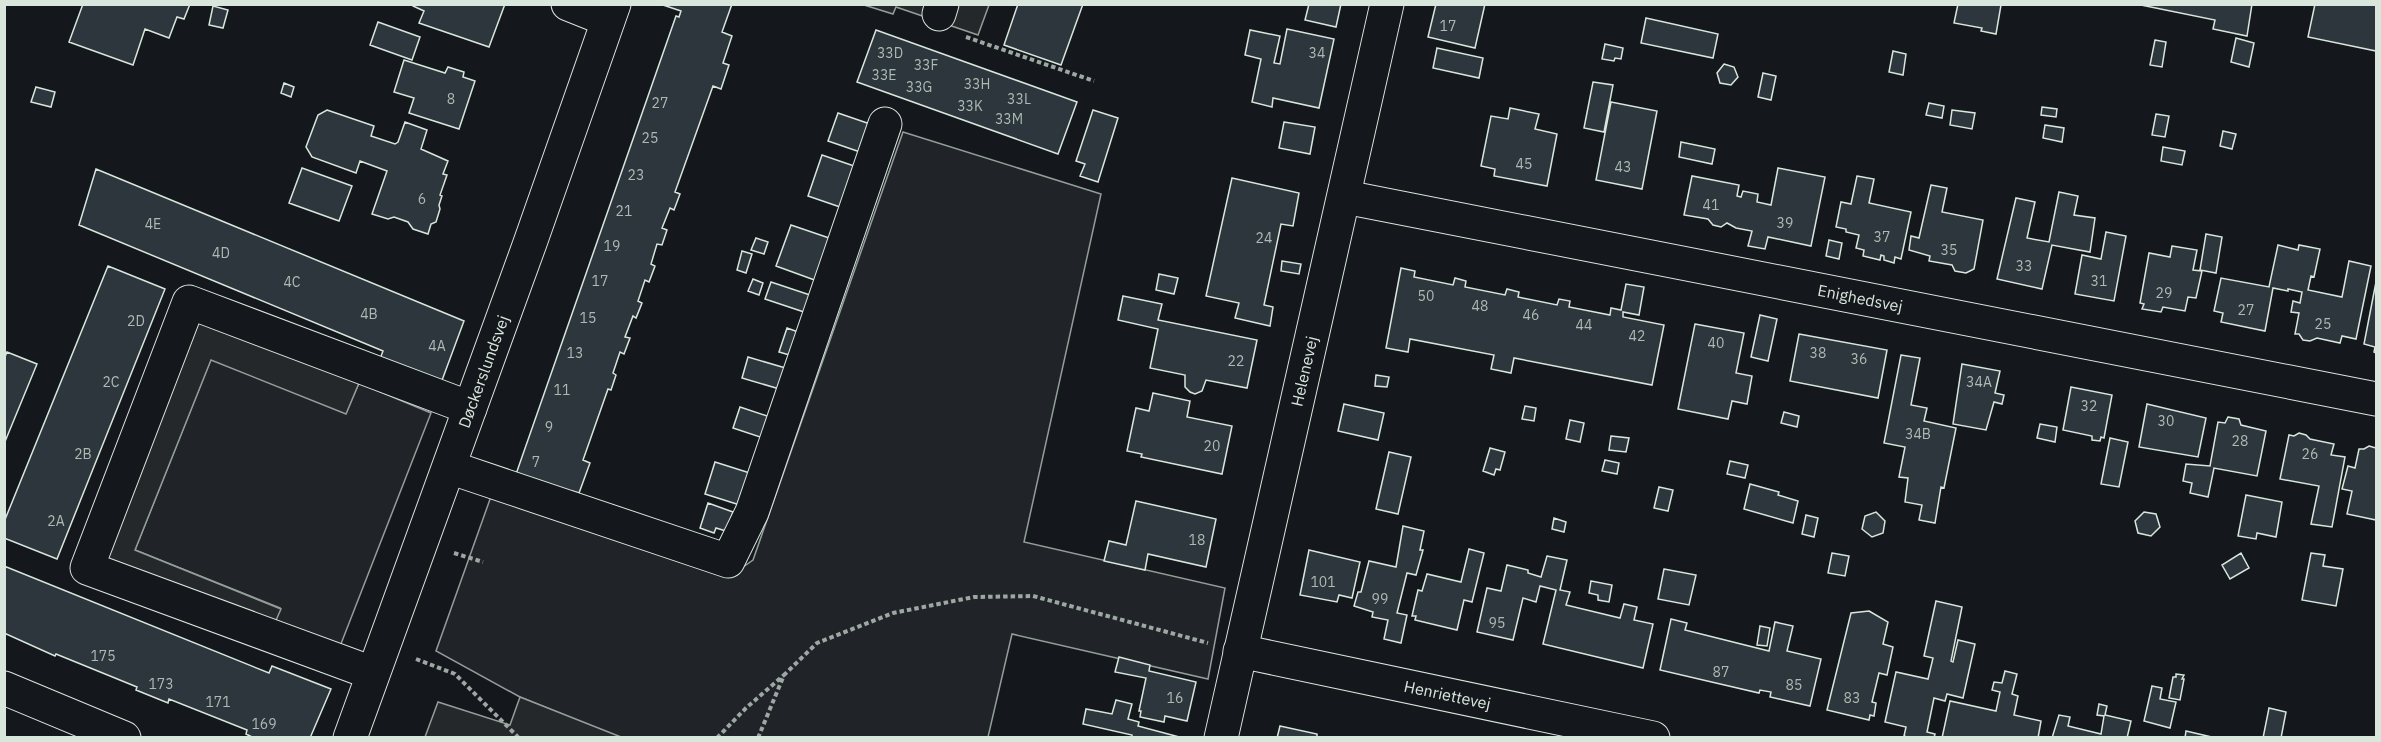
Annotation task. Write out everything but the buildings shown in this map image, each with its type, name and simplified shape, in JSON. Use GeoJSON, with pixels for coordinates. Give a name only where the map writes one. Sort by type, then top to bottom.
{"type":"FeatureCollection","features":[{"type":"Feature","properties":{"kind":"street"},"geometry":{"type":"LineString","coordinates":[[568,4],[611,12]]}},
{"type":"Feature","properties":{"kind":"street","name":"Helenevej"},"geometry":{"type":"LineString","coordinates":[[1221,738],[1387,4]]}},
{"type":"Feature","properties":{"kind":"street","name":"Døckerslundsvej"},"geometry":{"type":"LineString","coordinates":[[350,738],[611,12]]}},
{"type":"Feature","properties":{"kind":"street"},"geometry":{"type":"LineString","coordinates":[[449,467],[728,561],[752,512],[885,124]]}},
{"type":"Feature","properties":{"kind":"street","name":"Enighedsvej"},"geometry":{"type":"LineString","coordinates":[[1345,196],[2376,399]]}},
{"type":"Feature","properties":{"kind":"street"},"geometry":{"type":"LineString","coordinates":[[372,673],[87,568],[189,302],[470,408]]}},
{"type":"Feature","properties":{"kind":"street","name":"Henriettevej"},"geometry":{"type":"LineString","coordinates":[[1240,651],[1653,738]]}},
{"type":"Feature","properties":{"kind":"street"},"geometry":{"type":"LineString","coordinates":[[4,688],[124,738]]}},
{"type":"Feature","properties":{"kind":"path"},"geometry":{"type":"LineString","coordinates":[[946,18],[1094,81]]}},
{"type":"Feature","properties":{"kind":"path"},"geometry":{"type":"LineString","coordinates":[[717,738],[817,643],[893,613],[974,597],[1033,596],[1240,651]]}},
{"type":"Feature","properties":{"kind":"path"},"geometry":{"type":"LineString","coordinates":[[437,666],[455,674],[519,738]]}},
{"type":"Feature","properties":{"kind":"path"},"geometry":{"type":"LineString","coordinates":[[758,738],[784,675]]}},
{"type":"Feature","properties":{"kind":"shaded area"},"geometry":{"type":"Polygon","coordinates":[[[864,5],[989,5],[978,35],[896,7],[893,14],[864,5]]]}},
{"type":"Feature","properties":{"kind":"shaded area"},"geometry":{"type":"Polygon","coordinates":[[[903,132],[1101,194],[1024,542],[1225,588],[1208,679],[1012,634],[988,737],[621,738],[520,697],[436,651],[494,488],[733,574],[753,560],[903,132]]]}},
{"type":"Feature","properties":{"kind":"shaded area"},"geometry":{"type":"Polygon","coordinates":[[[198,318],[359,383],[346,414],[211,360],[135,550],[281,609],[273,627],[102,559],[198,318]]]}},
{"type":"Feature","properties":{"kind":"shaded area"},"geometry":{"type":"Polygon","coordinates":[[[211,359],[346,413],[359,383],[431,413],[337,654],[273,627],[280,608],[135,550],[211,359]]]}},
{"type":"Feature","properties":{"kind":"shaded area"},"geometry":{"type":"Polygon","coordinates":[[[520,697],[621,737],[425,737],[438,702],[510,725],[520,697]]]}}]}
